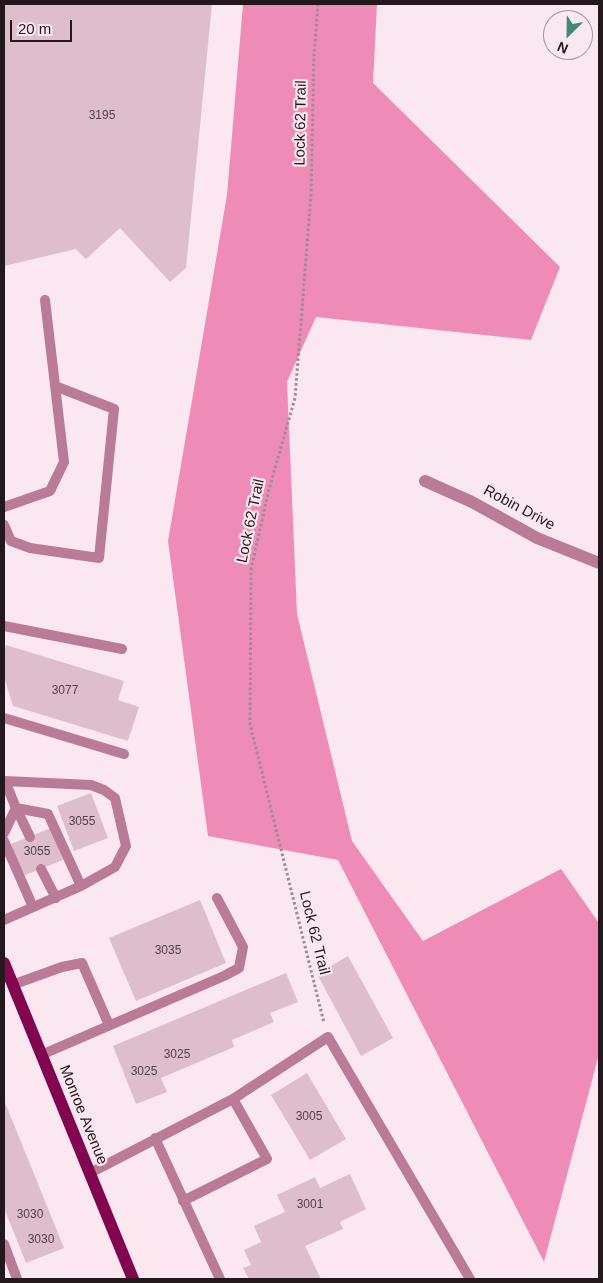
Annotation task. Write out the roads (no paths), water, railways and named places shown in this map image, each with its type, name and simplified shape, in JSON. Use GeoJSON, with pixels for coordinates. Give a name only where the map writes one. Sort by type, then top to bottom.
{"type":"FeatureCollection","features":[{"type":"Feature","properties":{"kind":"main road","name":"Monroe Avenue"},"geometry":{"type":"LineString","coordinates":[[4,963],[133,1279]]}},
{"type":"Feature","properties":{"kind":"street","name":"Robin Drive"},"geometry":{"type":"LineString","coordinates":[[425,481],[472,502],[538,538],[599,563]]}},
{"type":"Feature","properties":{"kind":"lane"},"geometry":{"type":"LineString","coordinates":[[4,507],[50,491],[64,462],[45,300]]}},
{"type":"Feature","properties":{"kind":"lane"},"geometry":{"type":"LineString","coordinates":[[4,525],[11,541],[30,548],[99,558],[114,409],[55,386]]}},
{"type":"Feature","properties":{"kind":"lane"},"geometry":{"type":"LineString","coordinates":[[4,626],[122,649]]}},
{"type":"Feature","properties":{"kind":"lane"},"geometry":{"type":"LineString","coordinates":[[4,718],[124,754]]}},
{"type":"Feature","properties":{"kind":"lane"},"geometry":{"type":"LineString","coordinates":[[4,920],[56,898],[115,867],[126,846],[115,798],[104,790],[91,785],[5,781],[30,837]]}},
{"type":"Feature","properties":{"kind":"lane"},"geometry":{"type":"LineString","coordinates":[[4,833],[16,808]]}},
{"type":"Feature","properties":{"kind":"lane"},"geometry":{"type":"LineString","coordinates":[[16,808],[48,814],[81,886]]}},
{"type":"Feature","properties":{"kind":"lane"},"geometry":{"type":"LineString","coordinates":[[4,841],[33,907]]}},
{"type":"Feature","properties":{"kind":"lane"},"geometry":{"type":"LineString","coordinates":[[41,868],[56,898]]}},
{"type":"Feature","properties":{"kind":"lane"},"geometry":{"type":"LineString","coordinates":[[41,1054],[239,968],[243,947],[216,898]]}},
{"type":"Feature","properties":{"kind":"lane"},"geometry":{"type":"LineString","coordinates":[[12,985],[62,966],[82,963],[110,1025]]}},
{"type":"Feature","properties":{"kind":"lane"},"geometry":{"type":"LineString","coordinates":[[90,1173],[233,1099],[328,1037],[470,1279]]}},
{"type":"Feature","properties":{"kind":"lane"},"geometry":{"type":"LineString","coordinates":[[182,1201],[267,1159],[233,1099]]}},
{"type":"Feature","properties":{"kind":"lane"},"geometry":{"type":"LineString","coordinates":[[155,1138],[182,1201],[220,1279]]}},
{"type":"Feature","properties":{"kind":"lane"},"geometry":{"type":"LineString","coordinates":[[4,1244],[17,1279]]}}]}
